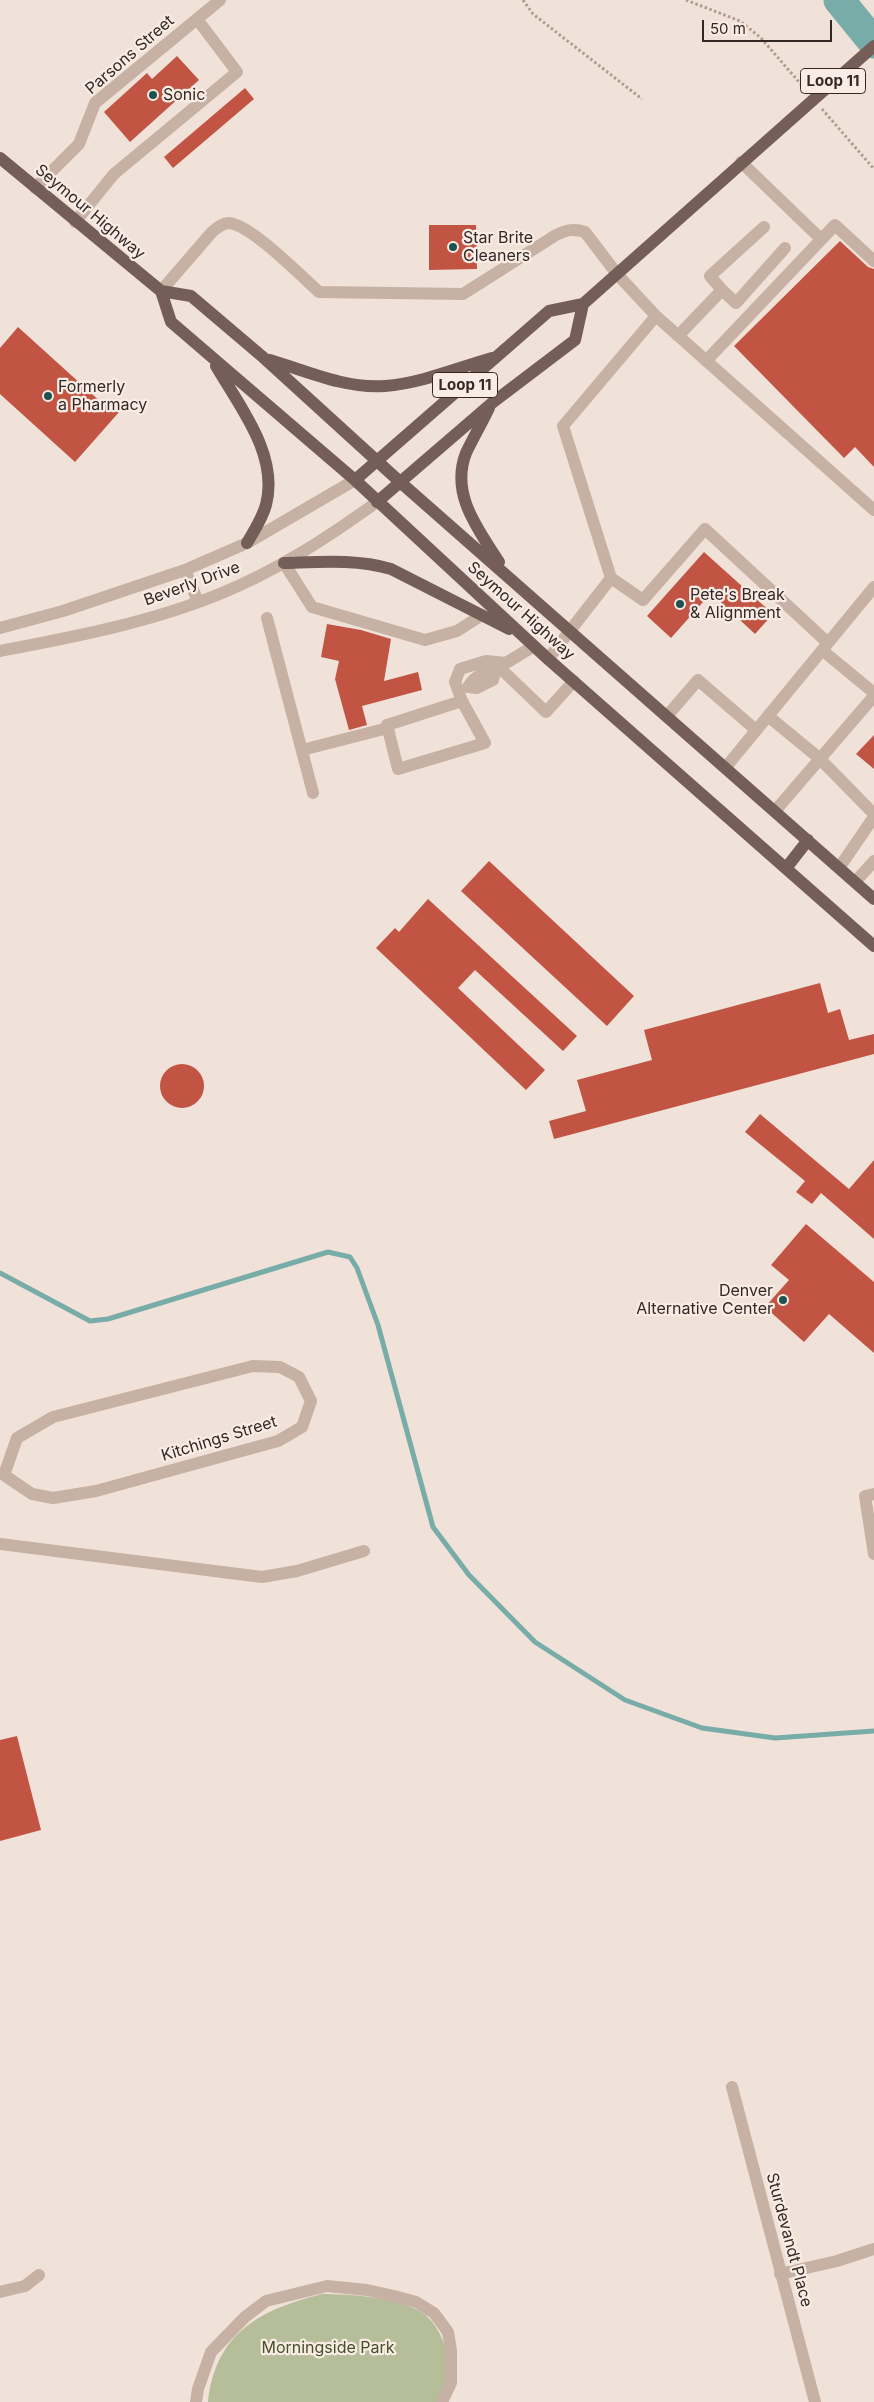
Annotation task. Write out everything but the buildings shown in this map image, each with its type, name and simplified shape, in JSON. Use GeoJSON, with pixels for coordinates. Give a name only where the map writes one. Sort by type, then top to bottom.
{"type":"FeatureCollection","features":[{"type":"Feature","properties":{"kind":"main road","name":"Loop 11"},"geometry":{"type":"LineString","coordinates":[[355,480],[378,462],[549,311],[583,304],[874,46]]}},
{"type":"Feature","properties":{"kind":"main road","name":"Seymour Highway"},"geometry":{"type":"LineString","coordinates":[[0,158],[160,291],[191,296],[264,358],[378,462],[874,899]]}},
{"type":"Feature","properties":{"kind":"main road","name":"Seymour Highway"},"geometry":{"type":"LineString","coordinates":[[160,291],[171,322],[355,480],[548,659],[788,867],[874,946]]}},
{"type":"Feature","properties":{"kind":"main road","name":"Loop 11"},"geometry":{"type":"LineString","coordinates":[[378,502],[492,403],[575,340],[583,304]]}},
{"type":"Feature","properties":{"kind":"main road"},"geometry":{"type":"LineString","coordinates":[[264,358],[342,382],[383,386],[419,380],[497,356]]}},
{"type":"Feature","properties":{"kind":"main road"},"geometry":{"type":"LineString","coordinates":[[211,357],[254,431],[266,462],[268,490],[266,504],[247,543]]}},
{"type":"Feature","properties":{"kind":"main road"},"geometry":{"type":"LineString","coordinates":[[492,403],[466,453],[460,482],[471,518],[506,573]]}},
{"type":"Feature","properties":{"kind":"main road"},"geometry":{"type":"LineString","coordinates":[[284,563],[343,561],[375,565],[391,570],[523,636]]}},
{"type":"Feature","properties":{"kind":"main road"},"geometry":{"type":"LineString","coordinates":[[788,867],[808,840]]}},
{"type":"Feature","properties":{"kind":"street","name":"Parsons Street"},"geometry":{"type":"LineString","coordinates":[[35,188],[79,144],[95,103],[199,22],[220,0]]}},
{"type":"Feature","properties":{"kind":"street"},"geometry":{"type":"LineString","coordinates":[[75,222],[114,174],[237,72],[199,22]]}},
{"type":"Feature","properties":{"kind":"street"},"geometry":{"type":"LineString","coordinates":[[741,162],[822,239]]}},
{"type":"Feature","properties":{"kind":"street"},"geometry":{"type":"LineString","coordinates":[[160,291],[212,232],[220,226],[229,223],[248,230],[319,292],[463,294],[556,235],[566,230],[578,229],[585,232],[616,274],[656,316],[874,510]]}},
{"type":"Feature","properties":{"kind":"street"},"geometry":{"type":"LineString","coordinates":[[706,361],[834,225],[874,261]]}},
{"type":"Feature","properties":{"kind":"street"},"geometry":{"type":"LineString","coordinates":[[764,227],[710,276],[722,290],[736,303],[785,248]]}},
{"type":"Feature","properties":{"kind":"street"},"geometry":{"type":"LineString","coordinates":[[678,336],[722,290]]}},
{"type":"Feature","properties":{"kind":"street"},"geometry":{"type":"LineString","coordinates":[[656,316],[563,426],[610,578],[643,600],[705,529],[874,695],[775,811]]}},
{"type":"Feature","properties":{"kind":"street","name":"Beverly Drive"},"geometry":{"type":"LineString","coordinates":[[0,628],[63,611],[186,570],[247,543],[288,521],[355,480]]}},
{"type":"Feature","properties":{"kind":"street","name":"Beverly Drive"},"geometry":{"type":"LineString","coordinates":[[0,651],[100,630],[198,602],[251,580],[284,563],[378,502]]}},
{"type":"Feature","properties":{"kind":"street"},"geometry":{"type":"LineString","coordinates":[[284,563],[312,607],[425,640],[457,631],[482,616]]}},
{"type":"Feature","properties":{"kind":"street"},"geometry":{"type":"LineString","coordinates":[[186,570],[198,602]]}},
{"type":"Feature","properties":{"kind":"street"},"geometry":{"type":"LineString","coordinates":[[548,659],[610,578]]}},
{"type":"Feature","properties":{"kind":"street"},"geometry":{"type":"LineString","coordinates":[[726,767],[874,587]]}},
{"type":"Feature","properties":{"kind":"street"},"geometry":{"type":"LineString","coordinates":[[267,618],[313,793]]}},
{"type":"Feature","properties":{"kind":"street"},"geometry":{"type":"LineString","coordinates":[[534,646],[501,668],[493,680],[477,688],[463,693],[387,724],[398,770],[485,743],[463,693],[455,682],[460,669],[486,661],[501,668],[546,712],[574,681]]}},
{"type":"Feature","properties":{"kind":"street"},"geometry":{"type":"LineString","coordinates":[[668,716],[698,680],[756,730]]}},
{"type":"Feature","properties":{"kind":"street"},"geometry":{"type":"LineString","coordinates":[[768,716],[820,758],[874,815],[839,868]]}},
{"type":"Feature","properties":{"kind":"street"},"geometry":{"type":"LineString","coordinates":[[302,750],[388,728]]}},
{"type":"Feature","properties":{"kind":"street"},"geometry":{"type":"LineString","coordinates":[[855,882],[874,861]]}},
{"type":"Feature","properties":{"kind":"street","name":"Kitchings Street"},"geometry":{"type":"LineString","coordinates":[[253,1366],[280,1367],[299,1377],[310,1401],[302,1428],[278,1441],[96,1491],[54,1498],[32,1494],[2,1475],[17,1438],[53,1417],[253,1366]]}},
{"type":"Feature","properties":{"kind":"street"},"geometry":{"type":"LineString","coordinates":[[874,1494],[865,1496],[874,1554]]}},
{"type":"Feature","properties":{"kind":"street"},"geometry":{"type":"LineString","coordinates":[[0,1544],[262,1576],[297,1571],[364,1551]]}},
{"type":"Feature","properties":{"kind":"street","name":"Sturdevandt Place"},"geometry":{"type":"LineString","coordinates":[[732,2087],[815,2402]]}},
{"type":"Feature","properties":{"kind":"street"},"geometry":{"type":"LineString","coordinates":[[780,2274],[837,2261],[874,2249]]}},
{"type":"Feature","properties":{"kind":"street"},"geometry":{"type":"LineString","coordinates":[[0,2292],[25,2286],[39,2275]]}},
{"type":"Feature","properties":{"kind":"street"},"geometry":{"type":"LineString","coordinates":[[196,2402],[198,2389],[211,2352],[229,2331],[266,2301],[327,2286],[367,2290],[394,2296],[416,2302],[434,2313],[448,2332],[451,2351],[451,2383],[442,2402]]}},
{"type":"Feature","properties":{"kind":"path"},"geometry":{"type":"LineString","coordinates":[[523,0],[533,14],[642,99]]}},
{"type":"Feature","properties":{"kind":"path"},"geometry":{"type":"LineString","coordinates":[[686,0],[740,21],[762,38],[812,96]]}},
{"type":"Feature","properties":{"kind":"path"},"geometry":{"type":"LineString","coordinates":[[818,103],[874,169]]}},
{"type":"Feature","properties":{"kind":"green space","name":"Morningside Park"},"geometry":{"type":"Polygon","coordinates":[[[322,2294],[386,2300],[411,2307],[427,2317],[442,2338],[448,2362],[444,2386],[436,2402],[208,2402],[220,2358],[231,2341],[261,2317],[300,2300],[322,2294]]]}},
{"type":"Feature","properties":{"kind":"waterway"},"geometry":{"type":"LineString","coordinates":[[839,0],[874,43]]}},
{"type":"Feature","properties":{"kind":"waterway"},"geometry":{"type":"LineString","coordinates":[[0,1273],[90,1321],[108,1319],[328,1252],[350,1257],[357,1268],[378,1325],[433,1527],[469,1575],[535,1642],[625,1700],[702,1728],[775,1738],[874,1731]]}},
{"type":"Feature","properties":{"kind":"place","name":"Sonic"},"geometry":{"type":"Point","coordinates":[153,95]}},
{"type":"Feature","properties":{"kind":"place","name":"Star Brite Cleaners"},"geometry":{"type":"Point","coordinates":[453,247]}},
{"type":"Feature","properties":{"kind":"place","name":"Formerly a Pharmacy"},"geometry":{"type":"Point","coordinates":[48,396]}},
{"type":"Feature","properties":{"kind":"place","name":"Pete's Break & Alignment"},"geometry":{"type":"Point","coordinates":[680,604]}},
{"type":"Feature","properties":{"kind":"place","name":"Denver Alternative Center"},"geometry":{"type":"Point","coordinates":[783,1300]}}]}
